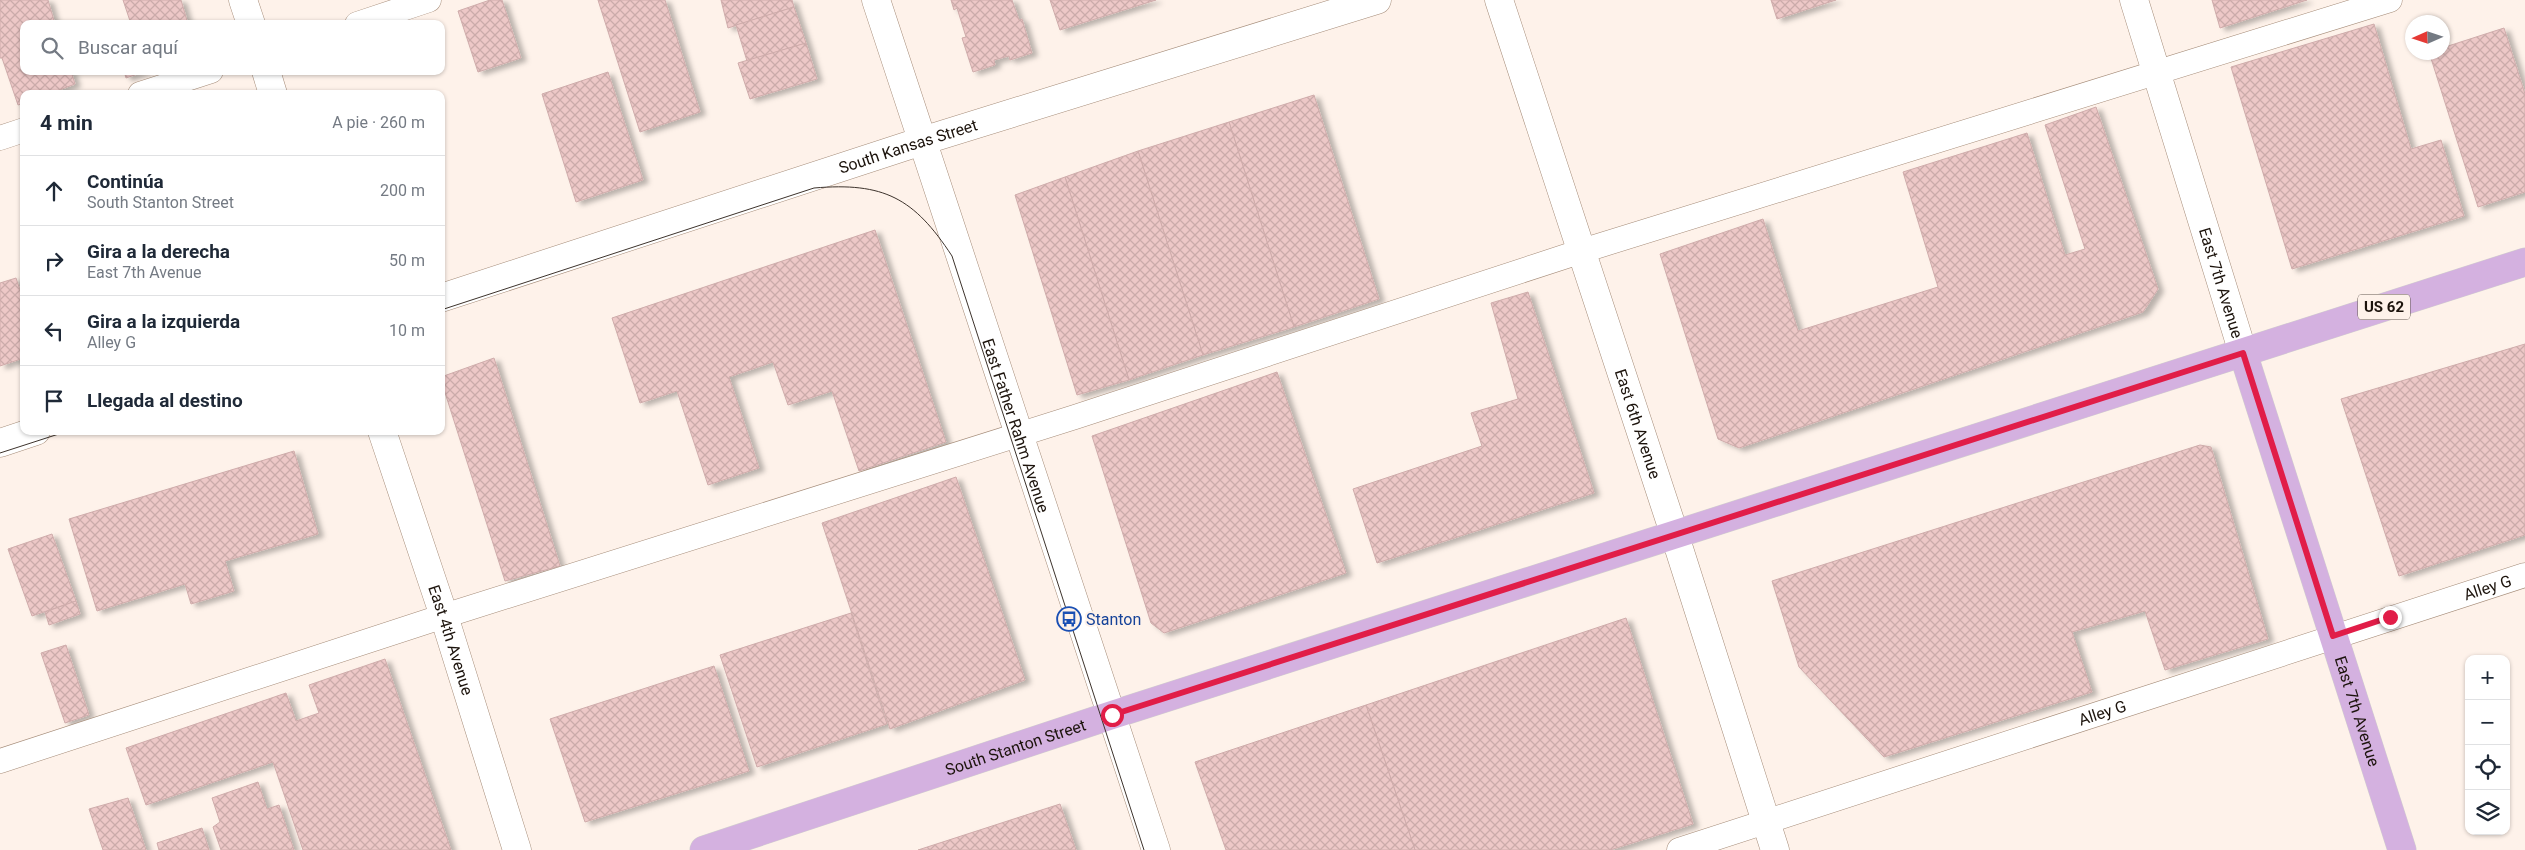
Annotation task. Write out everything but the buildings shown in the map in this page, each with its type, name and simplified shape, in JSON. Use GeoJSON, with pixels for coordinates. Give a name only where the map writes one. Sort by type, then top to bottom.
{"type":"FeatureCollection","features":[{"type":"Feature","properties":{"kind":"main road"},"geometry":{"type":"LineString","coordinates":[[243,0],[249,20]]}},
{"type":"Feature","properties":{"kind":"main road","name":"East Father Rahm Avenue"},"geometry":{"type":"LineString","coordinates":[[876,0],[1021,434],[1156,850]]}},
{"type":"Feature","properties":{"kind":"main road","name":"South Kansas Street"},"geometry":{"type":"LineString","coordinates":[[445,297],[922,141],[1377,0]]}},
{"type":"Feature","properties":{"kind":"main road","name":"East 6th Avenue"},"geometry":{"type":"LineString","coordinates":[[1499,0],[1675,536],[1775,850]]}},
{"type":"Feature","properties":{"kind":"main road","name":"East 7th Avenue"},"geometry":{"type":"LineString","coordinates":[[2134,0],[2243,353],[2402,850]]}},
{"type":"Feature","properties":{"kind":"main road"},"geometry":{"type":"LineString","coordinates":[[267,75],[272,90]]}},
{"type":"Feature","properties":{"kind":"main road","name":"South Stanton Street"},"geometry":{"type":"LineString","coordinates":[[704,850],[1112,715],[2525,262]]}},
{"type":"Feature","properties":{"kind":"main road"},"geometry":{"type":"LineString","coordinates":[[0,443],[24,435]]}},
{"type":"Feature","properties":{"kind":"main road","name":"East 4th Avenue"},"geometry":{"type":"LineString","coordinates":[[383,435],[444,616],[517,850]]}},
{"type":"Feature","properties":{"kind":"lane"},"geometry":{"type":"LineString","coordinates":[[369,20],[429,0]]}},
{"type":"Feature","properties":{"kind":"lane"},"geometry":{"type":"LineString","coordinates":[[0,760],[444,616],[1021,434],[1582,251],[2390,0]]}},
{"type":"Feature","properties":{"kind":"lane"},"geometry":{"type":"LineString","coordinates":[[152,90],[199,75]]}},
{"type":"Feature","properties":{"kind":"lane"},"geometry":{"type":"LineString","coordinates":[[0,138],[20,131]]}},
{"type":"Feature","properties":{"kind":"lane","name":"Alley G"},"geometry":{"type":"LineString","coordinates":[[1679,850],[2525,575]]}},
{"type":"Feature","properties":{"kind":"tram line"},"geometry":{"type":"LineString","coordinates":[[445,309],[814,188],[860,188],[895,198],[910,207],[938,236],[952,256],[1144,850]]}},
{"type":"Feature","properties":{"kind":"tram line"},"geometry":{"type":"LineString","coordinates":[[0,453],[56,435]]}},
{"type":"Feature","properties":{"kind":"place","name":"Stanton"},"geometry":{"type":"Point","coordinates":[1069,619]}},
{"type":"Feature","properties":{"kind":"route"},"geometry":{"type":"LineString","coordinates":[[1112,715],[2243,353],[2333,636],[2390,617]]}}]}
